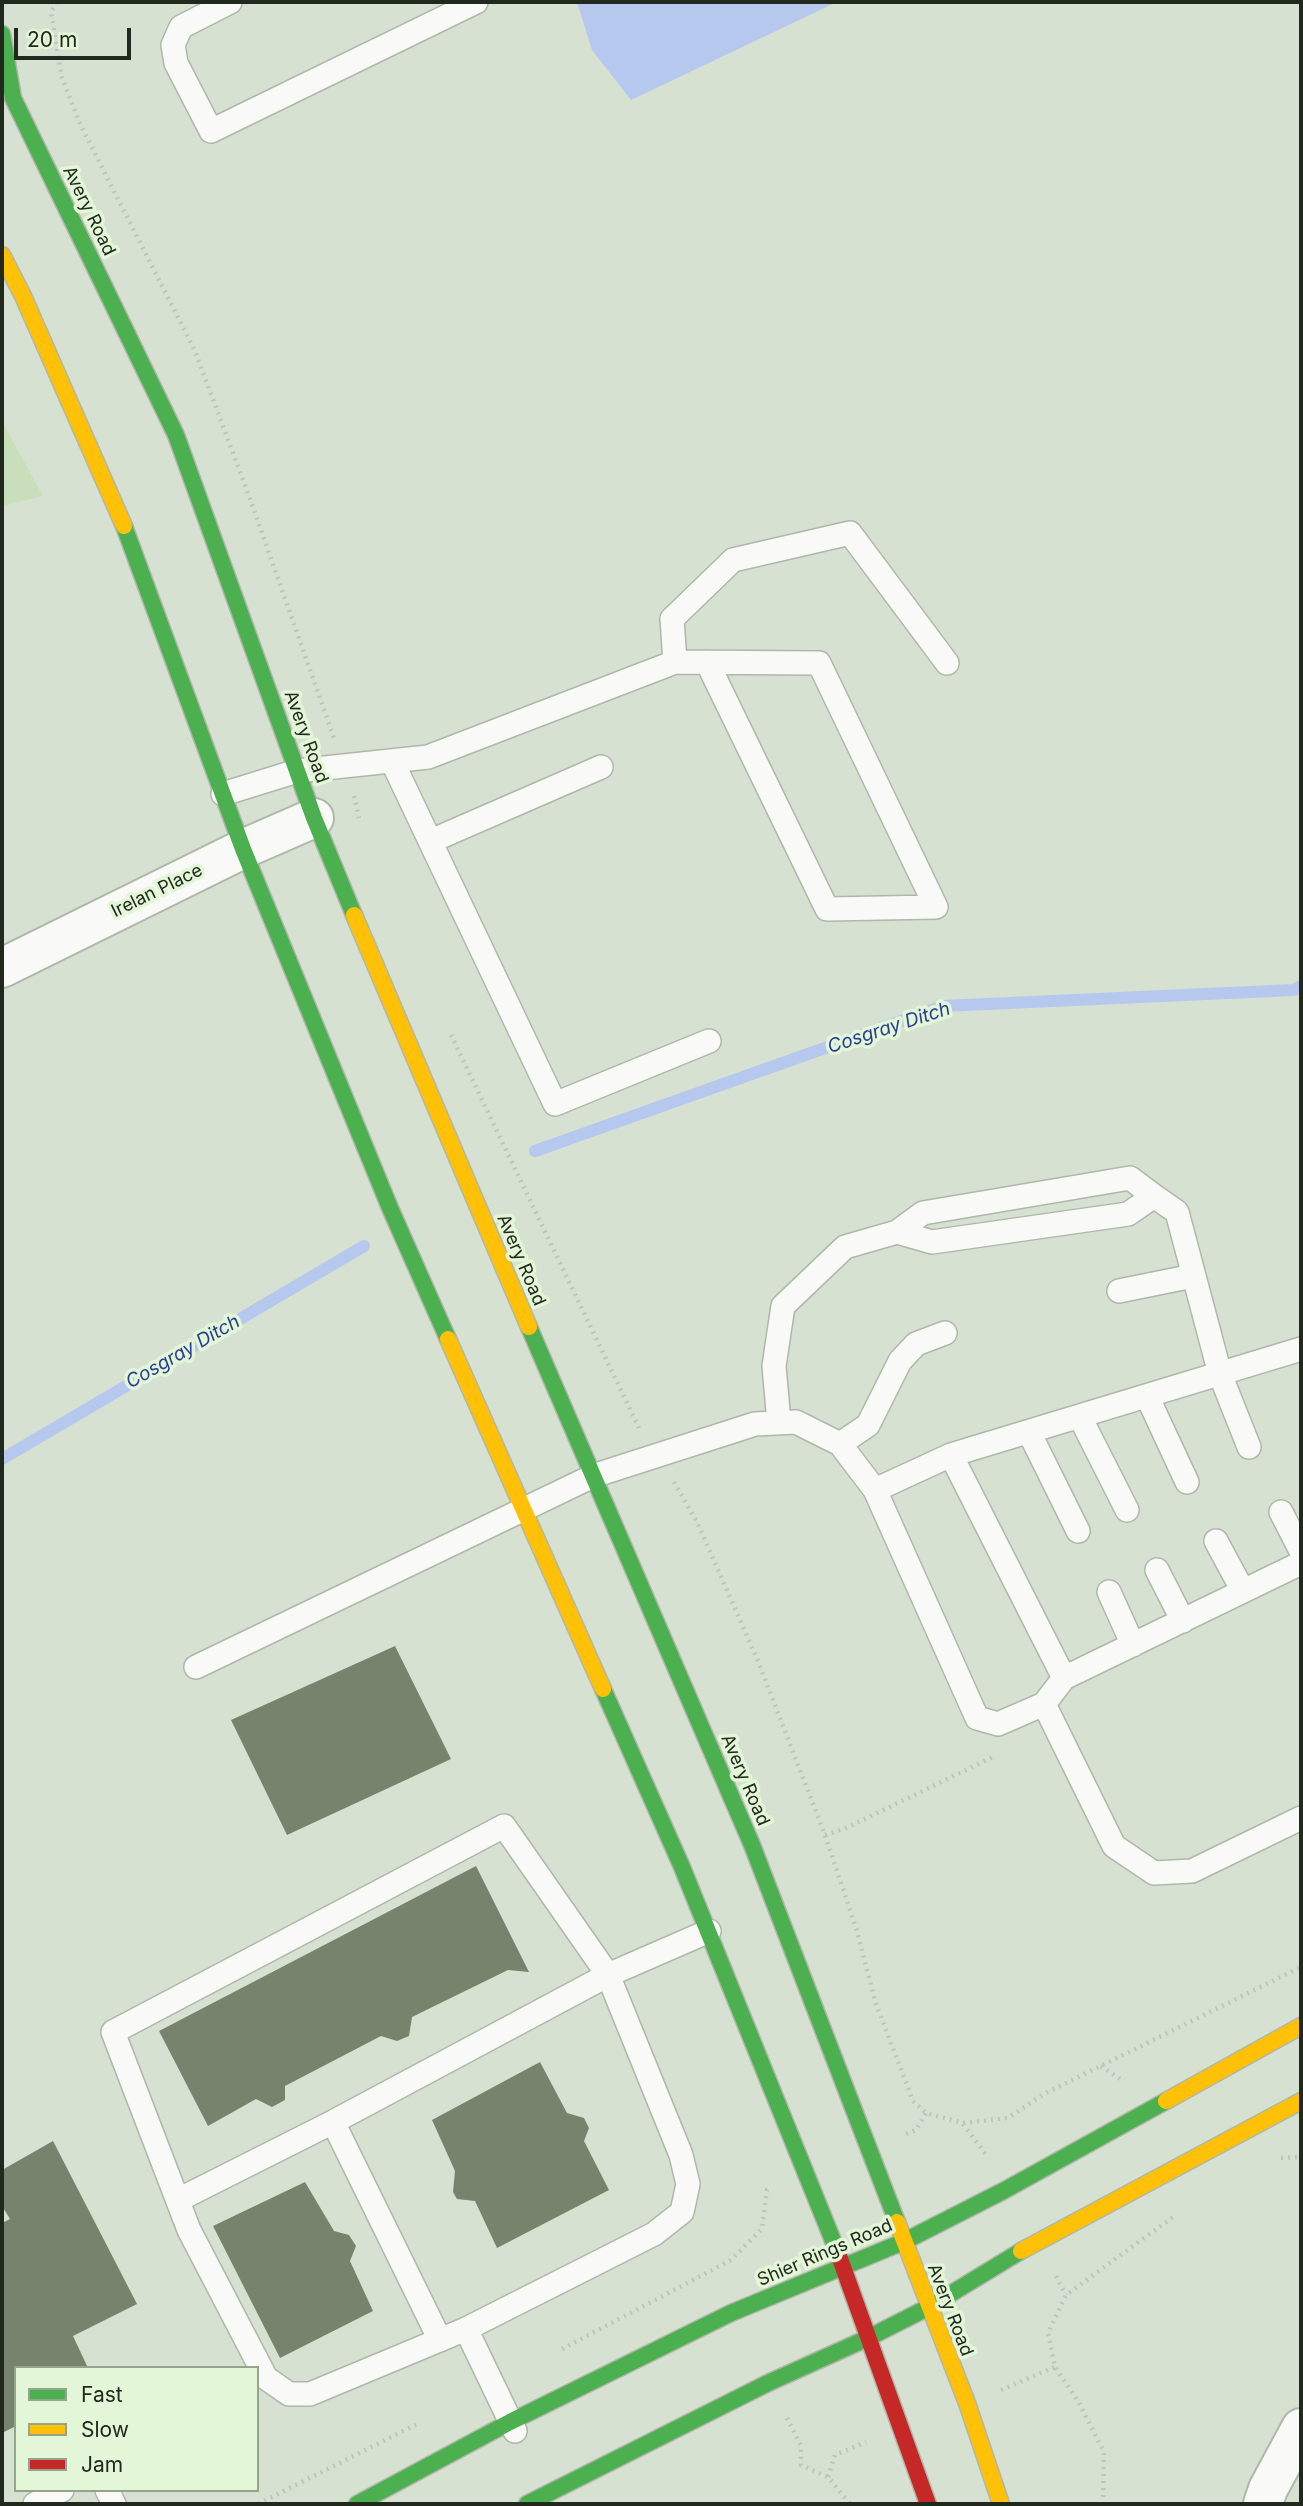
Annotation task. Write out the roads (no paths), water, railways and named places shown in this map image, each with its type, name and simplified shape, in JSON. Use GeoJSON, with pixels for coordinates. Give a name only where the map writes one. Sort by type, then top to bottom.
{"type":"FeatureCollection","features":[{"type":"Feature","properties":{"kind":"main road","name":"Avery Road"},"geometry":{"type":"LineString","coordinates":[[2,34],[13,98],[176,435],[314,818],[461,1170],[752,1845],[967,2403],[1001,2504]]}},
{"type":"Feature","properties":{"kind":"main road"},"geometry":{"type":"LineString","coordinates":[[2,255],[23,296],[130,541],[243,849],[390,1208],[709,1931],[807,2174],[928,2504]]}},
{"type":"Feature","properties":{"kind":"main road","name":"Shier Rings Road"},"geometry":{"type":"LineString","coordinates":[[357,2504],[517,2435],[731,2313],[843,2278],[903,2242],[1005,2190],[1301,2026]]}},
{"type":"Feature","properties":{"kind":"main road"},"geometry":{"type":"LineString","coordinates":[[527,2504],[768,2383],[869,2338],[929,2307],[1036,2242],[1301,2101]]}},
{"type":"Feature","properties":{"kind":"street","name":"Irelan Place"},"geometry":{"type":"LineString","coordinates":[[2,968],[243,849],[314,818]]}},
{"type":"Feature","properties":{"kind":"street"},"geometry":{"type":"LineString","coordinates":[[1263,2504],[1268,2489],[1301,2428]]}},
{"type":"Feature","properties":{"kind":"lane"},"geometry":{"type":"LineString","coordinates":[[230,2],[181,27],[173,45],[176,64],[211,131],[475,2]]}},
{"type":"Feature","properties":{"kind":"lane"},"geometry":{"type":"LineString","coordinates":[[675,662],[672,619],[733,560],[850,533],[947,663]]}},
{"type":"Feature","properties":{"kind":"lane"},"geometry":{"type":"LineString","coordinates":[[223,794],[297,771],[428,757],[675,662],[707,662],[819,663],[936,907],[827,909],[707,662]]}},
{"type":"Feature","properties":{"kind":"lane"},"geometry":{"type":"LineString","coordinates":[[392,761],[555,1104],[709,1041]]}},
{"type":"Feature","properties":{"kind":"lane"},"geometry":{"type":"LineString","coordinates":[[430,841],[601,767]]}},
{"type":"Feature","properties":{"kind":"lane"},"geometry":{"type":"LineString","coordinates":[[779,1422],[774,1366],[783,1306],[845,1247],[897,1232],[923,1213],[1129,1178],[1177,1212],[1220,1374],[1249,1447]]}},
{"type":"Feature","properties":{"kind":"lane"},"geometry":{"type":"LineString","coordinates":[[897,1232],[932,1242],[1128,1214],[1154,1196]]}},
{"type":"Feature","properties":{"kind":"lane"},"geometry":{"type":"LineString","coordinates":[[1119,1291],[1194,1276]]}},
{"type":"Feature","properties":{"kind":"lane"},"geometry":{"type":"LineString","coordinates":[[840,1444],[868,1424],[900,1362],[916,1344],[945,1333]]}},
{"type":"Feature","properties":{"kind":"lane"},"geometry":{"type":"LineString","coordinates":[[875,1490],[951,1455],[1301,1349]]}},
{"type":"Feature","properties":{"kind":"lane"},"geometry":{"type":"LineString","coordinates":[[1147,1396],[1187,1482]]}},
{"type":"Feature","properties":{"kind":"lane"},"geometry":{"type":"LineString","coordinates":[[1080,1417],[1127,1510]]}},
{"type":"Feature","properties":{"kind":"lane"},"geometry":{"type":"LineString","coordinates":[[196,1667],[593,1476],[755,1424],[796,1422],[840,1444],[875,1490],[977,1718],[998,1724],[1044,1704],[1064,1678],[1301,1563]]}},
{"type":"Feature","properties":{"kind":"lane"},"geometry":{"type":"LineString","coordinates":[[1029,1432],[1078,1531]]}},
{"type":"Feature","properties":{"kind":"lane"},"geometry":{"type":"LineString","coordinates":[[951,1455],[1064,1678]]}},
{"type":"Feature","properties":{"kind":"lane"},"geometry":{"type":"LineString","coordinates":[[1281,1512],[1301,1551]]}},
{"type":"Feature","properties":{"kind":"lane"},"geometry":{"type":"LineString","coordinates":[[1216,1541],[1243,1591]]}},
{"type":"Feature","properties":{"kind":"lane"},"geometry":{"type":"LineString","coordinates":[[1157,1570],[1183,1620]]}},
{"type":"Feature","properties":{"kind":"lane"},"geometry":{"type":"LineString","coordinates":[[1109,1592],[1133,1645]]}},
{"type":"Feature","properties":{"kind":"lane"},"geometry":{"type":"LineString","coordinates":[[1044,1704],[1114,1846],[1154,1873],[1192,1871],[1301,1818]]}},
{"type":"Feature","properties":{"kind":"lane"},"geometry":{"type":"LineString","coordinates":[[504,1826],[608,1975],[681,2155],[688,2184],[682,2212],[654,2234],[466,2329],[310,2394],[289,2394],[266,2378],[189,2230],[113,2032],[504,1826]]}},
{"type":"Feature","properties":{"kind":"lane"},"geometry":{"type":"LineString","coordinates":[[178,2200],[333,2122],[608,1975],[709,1931]]}},
{"type":"Feature","properties":{"kind":"lane"},"geometry":{"type":"LineString","coordinates":[[333,2122],[440,2340]]}},
{"type":"Feature","properties":{"kind":"lane"},"geometry":{"type":"LineString","coordinates":[[466,2329],[517,2435]]}},
{"type":"Feature","properties":{"kind":"lane"},"geometry":{"type":"LineString","coordinates":[[35,2504],[58,2492]]}},
{"type":"Feature","properties":{"kind":"water"},"geometry":{"type":"Polygon","coordinates":[[[577,2],[837,2],[631,100],[592,50],[577,2]]]}},
{"type":"Feature","properties":{"kind":"waterway","name":"Cosgray Ditch"},"geometry":{"type":"LineString","coordinates":[[535,1151],[943,1006],[1294,990],[1301,986]]}},
{"type":"Feature","properties":{"kind":"waterway","name":"Cosgray Ditch"},"geometry":{"type":"LineString","coordinates":[[2,1459],[364,1246]]}}]}
